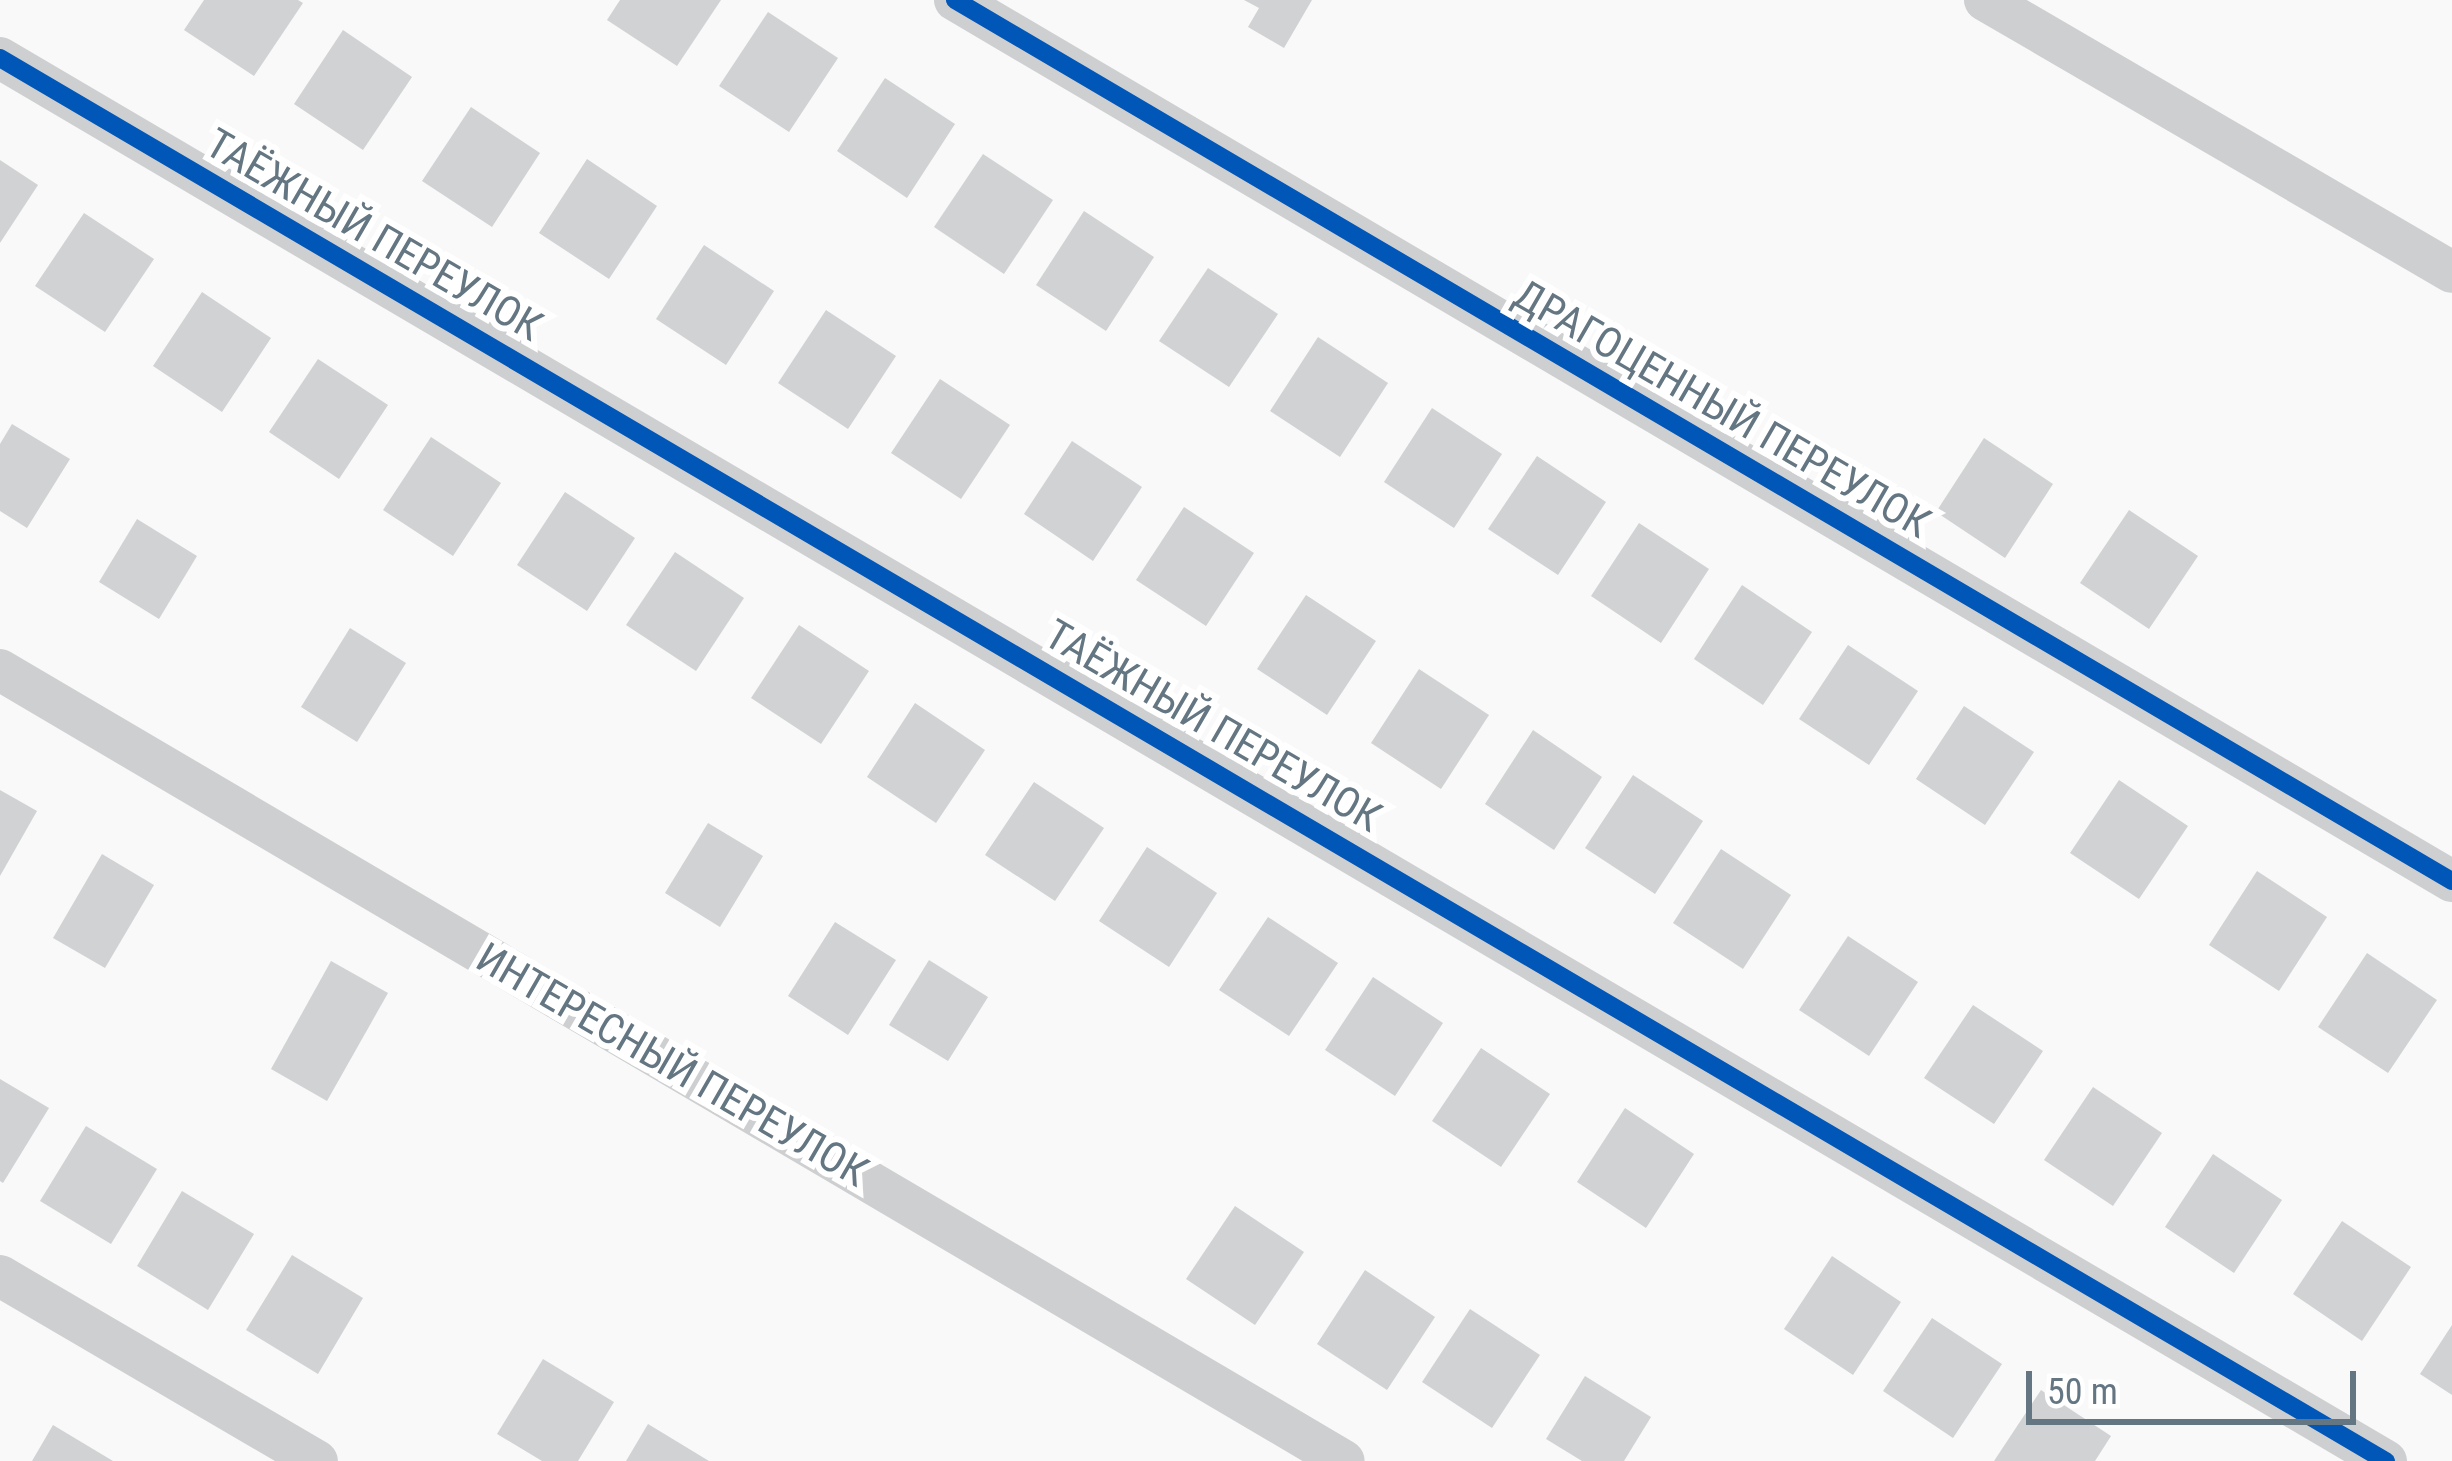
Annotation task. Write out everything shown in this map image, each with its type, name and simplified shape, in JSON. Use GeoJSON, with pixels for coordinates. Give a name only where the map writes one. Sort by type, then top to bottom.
{"type":"FeatureCollection","features":[{"type":"Feature","properties":{"kind":"street","name":"ДРАГОЦЕННЫЙ ПЕРЕУЛОК"},"geometry":{"type":"LineString","coordinates":[[955,0],[2452,881]]}},
{"type":"Feature","properties":{"kind":"street"},"geometry":{"type":"LineString","coordinates":[[1985,0],[2452,272]]}},
{"type":"Feature","properties":{"kind":"street","name":"ТАЁЖНЫЙ ПЕРЕУЛОК"},"geometry":{"type":"LineString","coordinates":[[0,58],[2386,1461]]}},
{"type":"Feature","properties":{"kind":"street","name":"ИНТЕРЕСНЫЙ ПЕРЕУЛОК"},"geometry":{"type":"LineString","coordinates":[[0,670],[1344,1461]]}},
{"type":"Feature","properties":{"kind":"street"},"geometry":{"type":"LineString","coordinates":[[0,1276],[317,1461]]}},
{"type":"Feature","properties":{"kind":"building"},"geometry":{"type":"Polygon","coordinates":[[[204,0],[303,3],[254,76],[184,30],[204,0]]]}},
{"type":"Feature","properties":{"kind":"building"},"geometry":{"type":"Polygon","coordinates":[[[620,0],[721,0],[677,66],[607,20],[620,0]]]}},
{"type":"Feature","properties":{"kind":"building"},"geometry":{"type":"Polygon","coordinates":[[[1244,0],[1312,0],[1284,48],[1248,27],[1259,8],[1244,0]]]}},
{"type":"Feature","properties":{"kind":"building"},"geometry":{"type":"Polygon","coordinates":[[[768,12],[838,58],[789,132],[719,86],[768,12]]]}},
{"type":"Feature","properties":{"kind":"building"},"geometry":{"type":"Polygon","coordinates":[[[343,30],[412,77],[363,150],[294,104],[343,30]]]}},
{"type":"Feature","properties":{"kind":"building"},"geometry":{"type":"Polygon","coordinates":[[[885,78],[955,124],[907,198],[837,151],[885,78]]]}},
{"type":"Feature","properties":{"kind":"building"},"geometry":{"type":"Polygon","coordinates":[[[471,107],[540,153],[492,227],[422,181],[471,107]]]}},
{"type":"Feature","properties":{"kind":"building"},"geometry":{"type":"Polygon","coordinates":[[[983,154],[1053,200],[1004,274],[934,227],[983,154]]]}},
{"type":"Feature","properties":{"kind":"building"},"geometry":{"type":"Polygon","coordinates":[[[587,159],[657,206],[609,279],[539,233],[587,159]]]}},
{"type":"Feature","properties":{"kind":"building"},"geometry":{"type":"Polygon","coordinates":[[[0,160],[38,185],[0,243],[0,160]]]}},
{"type":"Feature","properties":{"kind":"building"},"geometry":{"type":"Polygon","coordinates":[[[1084,211],[1154,257],[1106,331],[1036,285],[1084,211]]]}},
{"type":"Feature","properties":{"kind":"building"},"geometry":{"type":"Polygon","coordinates":[[[84,213],[154,259],[105,332],[35,286],[84,213]]]}},
{"type":"Feature","properties":{"kind":"building"},"geometry":{"type":"Polygon","coordinates":[[[704,245],[774,291],[726,365],[656,319],[704,245]]]}},
{"type":"Feature","properties":{"kind":"building"},"geometry":{"type":"Polygon","coordinates":[[[1208,268],[1278,314],[1229,387],[1159,341],[1208,268]]]}},
{"type":"Feature","properties":{"kind":"building"},"geometry":{"type":"Polygon","coordinates":[[[202,292],[271,338],[222,412],[153,366],[202,292]]]}},
{"type":"Feature","properties":{"kind":"building"},"geometry":{"type":"Polygon","coordinates":[[[826,310],[896,356],[848,429],[778,383],[826,310]]]}},
{"type":"Feature","properties":{"kind":"building"},"geometry":{"type":"Polygon","coordinates":[[[1318,337],[1388,383],[1340,457],[1270,411],[1318,337]]]}},
{"type":"Feature","properties":{"kind":"building"},"geometry":{"type":"Polygon","coordinates":[[[318,359],[388,405],[339,479],[269,432],[318,359]]]}},
{"type":"Feature","properties":{"kind":"building"},"geometry":{"type":"Polygon","coordinates":[[[940,379],[1010,425],[961,499],[891,453],[940,379]]]}},
{"type":"Feature","properties":{"kind":"building"},"geometry":{"type":"Polygon","coordinates":[[[1432,408],[1502,454],[1454,528],[1384,482],[1432,408]]]}},
{"type":"Feature","properties":{"kind":"building"},"geometry":{"type":"Polygon","coordinates":[[[12,424],[70,459],[27,528],[0,511],[0,444],[12,424]]]}},
{"type":"Feature","properties":{"kind":"building"},"geometry":{"type":"Polygon","coordinates":[[[431,437],[501,483],[453,556],[383,510],[431,437]]]}},
{"type":"Feature","properties":{"kind":"building"},"geometry":{"type":"Polygon","coordinates":[[[1984,438],[2053,484],[2005,558],[1936,512],[1984,438]]]}},
{"type":"Feature","properties":{"kind":"building"},"geometry":{"type":"Polygon","coordinates":[[[1072,441],[1142,487],[1093,561],[1024,514],[1072,441]]]}},
{"type":"Feature","properties":{"kind":"building"},"geometry":{"type":"Polygon","coordinates":[[[1537,456],[1606,502],[1558,575],[1488,529],[1537,456]]]}},
{"type":"Feature","properties":{"kind":"building"},"geometry":{"type":"Polygon","coordinates":[[[565,492],[635,538],[587,611],[517,565],[565,492]]]}},
{"type":"Feature","properties":{"kind":"building"},"geometry":{"type":"Polygon","coordinates":[[[1184,507],[1254,553],[1206,626],[1136,580],[1184,507]]]}},
{"type":"Feature","properties":{"kind":"building"},"geometry":{"type":"Polygon","coordinates":[[[2129,510],[2198,556],[2149,629],[2080,583],[2129,510]]]}},
{"type":"Feature","properties":{"kind":"building"},"geometry":{"type":"Polygon","coordinates":[[[137,519],[197,556],[159,619],[99,582],[137,519]]]}},
{"type":"Feature","properties":{"kind":"building"},"geometry":{"type":"Polygon","coordinates":[[[1639,523],[1709,569],[1661,643],[1591,596],[1639,523]]]}},
{"type":"Feature","properties":{"kind":"building"},"geometry":{"type":"Polygon","coordinates":[[[675,552],[744,598],[696,671],[626,625],[675,552]]]}},
{"type":"Feature","properties":{"kind":"building"},"geometry":{"type":"Polygon","coordinates":[[[1742,585],[1812,632],[1763,705],[1694,659],[1742,585]]]}},
{"type":"Feature","properties":{"kind":"building"},"geometry":{"type":"Polygon","coordinates":[[[1306,595],[1376,641],[1327,715],[1257,669],[1306,595]]]}},
{"type":"Feature","properties":{"kind":"building"},"geometry":{"type":"Polygon","coordinates":[[[799,625],[869,671],[821,744],[751,698],[799,625]]]}},
{"type":"Feature","properties":{"kind":"building"},"geometry":{"type":"Polygon","coordinates":[[[350,628],[406,663],[357,742],[301,707],[350,628]]]}},
{"type":"Feature","properties":{"kind":"building"},"geometry":{"type":"Polygon","coordinates":[[[1848,645],[1918,691],[1869,765],[1799,719],[1848,645]]]}},
{"type":"Feature","properties":{"kind":"building"},"geometry":{"type":"Polygon","coordinates":[[[1419,669],[1489,715],[1441,789],[1371,743],[1419,669]]]}},
{"type":"Feature","properties":{"kind":"building"},"geometry":{"type":"Polygon","coordinates":[[[915,703],[985,750],[936,823],[867,777],[915,703]]]}},
{"type":"Feature","properties":{"kind":"building"},"geometry":{"type":"Polygon","coordinates":[[[1964,706],[2034,752],[1985,825],[1916,779],[1964,706]]]}},
{"type":"Feature","properties":{"kind":"building"},"geometry":{"type":"Polygon","coordinates":[[[1533,730],[1602,777],[1554,850],[1485,804],[1533,730]]]}},
{"type":"Feature","properties":{"kind":"building"},"geometry":{"type":"Polygon","coordinates":[[[1633,775],[1703,821],[1655,894],[1585,848],[1633,775]]]}},
{"type":"Feature","properties":{"kind":"building"},"geometry":{"type":"Polygon","coordinates":[[[2119,780],[2188,826],[2139,899],[2070,853],[2119,780]]]}},
{"type":"Feature","properties":{"kind":"building"},"geometry":{"type":"Polygon","coordinates":[[[1034,782],[1104,828],[1055,901],[985,855],[1034,782]]]}},
{"type":"Feature","properties":{"kind":"building"},"geometry":{"type":"Polygon","coordinates":[[[0,790],[37,811],[0,876],[0,790]]]}},
{"type":"Feature","properties":{"kind":"building"},"geometry":{"type":"Polygon","coordinates":[[[708,823],[763,856],[720,927],[665,893],[708,823]]]}},
{"type":"Feature","properties":{"kind":"building"},"geometry":{"type":"Polygon","coordinates":[[[1147,847],[1217,893],[1169,967],[1099,921],[1147,847]]]}},
{"type":"Feature","properties":{"kind":"building"},"geometry":{"type":"Polygon","coordinates":[[[1721,849],[1791,895],[1743,969],[1673,923],[1721,849]]]}},
{"type":"Feature","properties":{"kind":"building"},"geometry":{"type":"Polygon","coordinates":[[[102,854],[154,885],[105,968],[53,938],[102,854]]]}},
{"type":"Feature","properties":{"kind":"building"},"geometry":{"type":"Polygon","coordinates":[[[2257,871],[2327,917],[2279,991],[2209,945],[2257,871]]]}},
{"type":"Feature","properties":{"kind":"building"},"geometry":{"type":"Polygon","coordinates":[[[1268,917],[1338,963],[1289,1036],[1219,990],[1268,917]]]}},
{"type":"Feature","properties":{"kind":"building"},"geometry":{"type":"Polygon","coordinates":[[[835,922],[896,960],[848,1035],[788,996],[835,922]]]}},
{"type":"Feature","properties":{"kind":"building"},"geometry":{"type":"Polygon","coordinates":[[[1848,936],[1918,982],[1869,1056],[1799,1010],[1848,936]]]}},
{"type":"Feature","properties":{"kind":"building"},"geometry":{"type":"Polygon","coordinates":[[[2367,953],[2437,1000],[2388,1073],[2318,1027],[2367,953]]]}},
{"type":"Feature","properties":{"kind":"building"},"geometry":{"type":"Polygon","coordinates":[[[929,960],[988,997],[948,1061],[889,1025],[929,960]]]}},
{"type":"Feature","properties":{"kind":"building"},"geometry":{"type":"Polygon","coordinates":[[[331,961],[388,993],[327,1101],[271,1069],[331,961]]]}},
{"type":"Feature","properties":{"kind":"building"},"geometry":{"type":"Polygon","coordinates":[[[1373,977],[1443,1023],[1395,1096],[1325,1050],[1373,977]]]}},
{"type":"Feature","properties":{"kind":"building"},"geometry":{"type":"Polygon","coordinates":[[[1973,1005],[2043,1051],[1994,1124],[1924,1078],[1973,1005]]]}},
{"type":"Feature","properties":{"kind":"building"},"geometry":{"type":"Polygon","coordinates":[[[1481,1048],[1550,1094],[1501,1167],[1432,1121],[1481,1048]]]}},
{"type":"Feature","properties":{"kind":"building"},"geometry":{"type":"Polygon","coordinates":[[[0,1079],[49,1108],[3,1183],[0,1181],[0,1079]]]}},
{"type":"Feature","properties":{"kind":"building"},"geometry":{"type":"Polygon","coordinates":[[[2093,1087],[2162,1133],[2113,1206],[2044,1160],[2093,1087]]]}},
{"type":"Feature","properties":{"kind":"building"},"geometry":{"type":"Polygon","coordinates":[[[1625,1108],[1694,1154],[1646,1228],[1577,1182],[1625,1108]]]}},
{"type":"Feature","properties":{"kind":"building"},"geometry":{"type":"Polygon","coordinates":[[[86,1126],[157,1169],[111,1244],[40,1201],[86,1126]]]}},
{"type":"Feature","properties":{"kind":"building"},"geometry":{"type":"Polygon","coordinates":[[[2213,1154],[2282,1200],[2234,1273],[2165,1227],[2213,1154]]]}},
{"type":"Feature","properties":{"kind":"building"},"geometry":{"type":"Polygon","coordinates":[[[182,1191],[254,1234],[208,1310],[137,1266],[182,1191]]]}},
{"type":"Feature","properties":{"kind":"building"},"geometry":{"type":"Polygon","coordinates":[[[1235,1206],[1304,1252],[1255,1325],[1186,1279],[1235,1206]]]}},
{"type":"Feature","properties":{"kind":"building"},"geometry":{"type":"Polygon","coordinates":[[[2342,1221],[2411,1267],[2362,1341],[2293,1294],[2342,1221]]]}},
{"type":"Feature","properties":{"kind":"building"},"geometry":{"type":"Polygon","coordinates":[[[292,1255],[363,1298],[318,1374],[246,1330],[292,1255]]]}},
{"type":"Feature","properties":{"kind":"building"},"geometry":{"type":"Polygon","coordinates":[[[1832,1256],[1901,1302],[1853,1375],[1784,1329],[1832,1256]]]}},
{"type":"Feature","properties":{"kind":"building"},"geometry":{"type":"Polygon","coordinates":[[[1365,1270],[1435,1317],[1387,1390],[1317,1344],[1365,1270]]]}},
{"type":"Feature","properties":{"kind":"building"},"geometry":{"type":"Polygon","coordinates":[[[1470,1309],[1540,1355],[1492,1428],[1422,1382],[1470,1309]]]}},
{"type":"Feature","properties":{"kind":"building"},"geometry":{"type":"Polygon","coordinates":[[[1932,1318],[2002,1364],[1953,1438],[1883,1391],[1932,1318]]]}},
{"type":"Feature","properties":{"kind":"building"},"geometry":{"type":"Polygon","coordinates":[[[2452,1325],[2452,1395],[2420,1374],[2452,1325]]]}},
{"type":"Feature","properties":{"kind":"building"},"geometry":{"type":"Polygon","coordinates":[[[543,1359],[614,1402],[578,1461],[542,1461],[497,1434],[543,1359]]]}},
{"type":"Feature","properties":{"kind":"building"},"geometry":{"type":"Polygon","coordinates":[[[1585,1376],[1651,1417],[1624,1461],[1582,1461],[1546,1439],[1585,1376]]]}},
{"type":"Feature","properties":{"kind":"building"},"geometry":{"type":"Polygon","coordinates":[[[2041,1390],[2111,1436],[2095,1461],[1994,1461],[2041,1390]]]}},
{"type":"Feature","properties":{"kind":"building"},"geometry":{"type":"Polygon","coordinates":[[[648,1424],[709,1461],[626,1461],[648,1424]]]}},
{"type":"Feature","properties":{"kind":"building"},"geometry":{"type":"Polygon","coordinates":[[[53,1425],[113,1461],[32,1461],[53,1425]]]}},
{"type":"Feature","properties":{"kind":"cycle path"},"geometry":{"type":"LineString","coordinates":[[955,0],[2452,881]]}},
{"type":"Feature","properties":{"kind":"cycle path"},"geometry":{"type":"LineString","coordinates":[[0,58],[2386,1461]]}}]}
